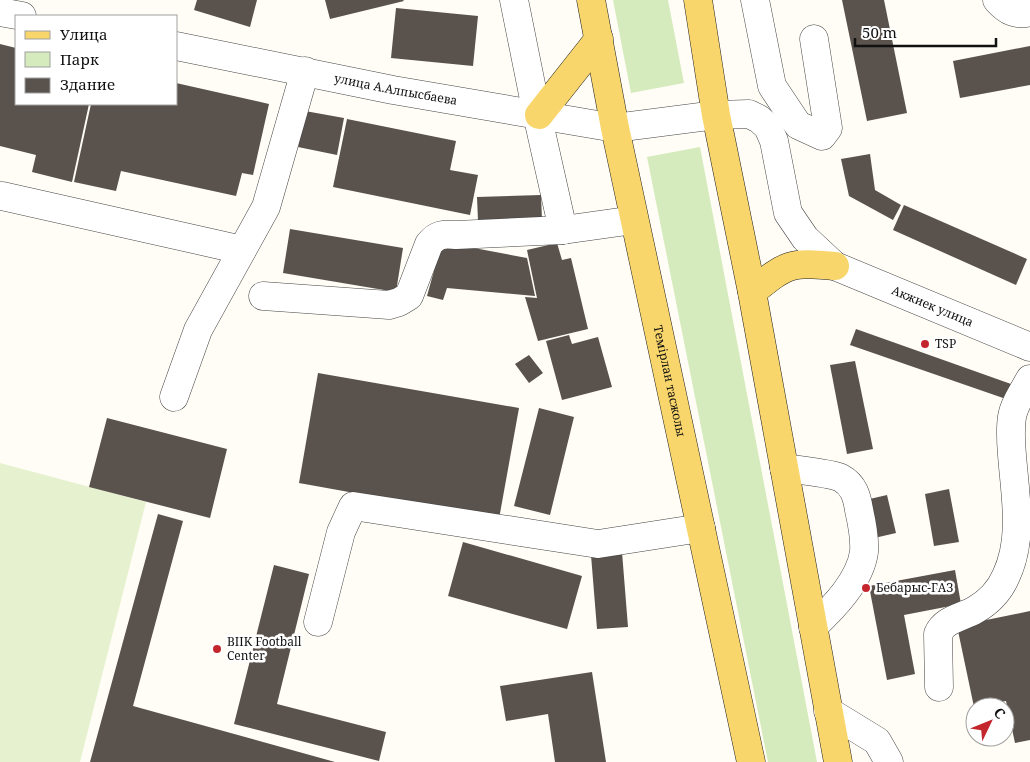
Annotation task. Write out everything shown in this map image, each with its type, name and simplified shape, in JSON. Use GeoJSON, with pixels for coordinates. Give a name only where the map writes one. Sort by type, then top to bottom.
{"type":"FeatureCollection","features":[{"type":"Feature","properties":{"kind":"main road","name":"Темірлан тасжолы"},"geometry":{"type":"LineString","coordinates":[[591,0],[634,220],[751,762]]}},
{"type":"Feature","properties":{"kind":"main road"},"geometry":{"type":"LineString","coordinates":[[698,0],[716,115],[752,292],[838,762]]}},
{"type":"Feature","properties":{"kind":"main road"},"geometry":{"type":"LineString","coordinates":[[538,115],[599,39]]}},
{"type":"Feature","properties":{"kind":"main road"},"geometry":{"type":"LineString","coordinates":[[752,292],[776,272],[787,266],[802,264],[835,266]]}},
{"type":"Feature","properties":{"kind":"street"},"geometry":{"type":"LineString","coordinates":[[514,0],[563,230]]}},
{"type":"Feature","properties":{"kind":"street"},"geometry":{"type":"LineString","coordinates":[[755,0],[772,86],[798,125],[822,136],[828,128],[814,39]]}},
{"type":"Feature","properties":{"kind":"street"},"geometry":{"type":"LineString","coordinates":[[998,0],[1005,8],[1019,15],[1030,12]]}},
{"type":"Feature","properties":{"kind":"street"},"geometry":{"type":"LineString","coordinates":[[0,12],[16,15]]}},
{"type":"Feature","properties":{"kind":"street","name":"улица А.Алпысбаева"},"geometry":{"type":"LineString","coordinates":[[178,46],[393,90],[615,128],[716,115],[749,114],[759,119],[768,127],[774,141],[788,213],[805,238],[835,266]]}},
{"type":"Feature","properties":{"kind":"street"},"geometry":{"type":"LineString","coordinates":[[174,397],[198,330],[266,207],[305,71]]}},
{"type":"Feature","properties":{"kind":"street"},"geometry":{"type":"LineString","coordinates":[[2,196],[242,250]]}},
{"type":"Feature","properties":{"kind":"street"},"geometry":{"type":"LineString","coordinates":[[263,296],[389,305],[409,296],[429,244],[441,234],[563,230],[634,220]]}},
{"type":"Feature","properties":{"kind":"street","name":"Акжиек улица"},"geometry":{"type":"LineString","coordinates":[[835,266],[1030,347]]}},
{"type":"Feature","properties":{"kind":"street"},"geometry":{"type":"LineString","coordinates":[[939,687],[938,634],[940,627],[977,609],[995,595],[1006,576],[1015,546],[1017,526],[1011,442],[1012,416],[1030,379]]}},
{"type":"Feature","properties":{"kind":"street"},"geometry":{"type":"LineString","coordinates":[[784,468],[840,478],[851,485],[857,495],[864,535],[861,566],[838,604],[813,627]]}},
{"type":"Feature","properties":{"kind":"street"},"geometry":{"type":"LineString","coordinates":[[318,622],[341,532],[353,506],[598,544],[701,528]]}},
{"type":"Feature","properties":{"kind":"street"},"geometry":{"type":"LineString","coordinates":[[828,711],[877,741],[889,762]]}},
{"type":"Feature","properties":{"kind":"green space"},"geometry":{"type":"Polygon","coordinates":[[[613,0],[668,0],[684,83],[631,93],[613,0]]]}},
{"type":"Feature","properties":{"kind":"green space"},"geometry":{"type":"Polygon","coordinates":[[[700,147],[817,762],[768,762],[647,157],[700,147]]]}},
{"type":"Feature","properties":{"kind":"green space"},"geometry":{"type":"Polygon","coordinates":[[[0,463],[146,502],[80,762],[0,762],[0,463]]]}},
{"type":"Feature","properties":{"kind":"building"},"geometry":{"type":"Polygon","coordinates":[[[197,0],[257,0],[250,27],[194,10],[197,0]]]}},
{"type":"Feature","properties":{"kind":"building"},"geometry":{"type":"Polygon","coordinates":[[[325,0],[403,0],[404,1],[330,19],[325,0]]]}},
{"type":"Feature","properties":{"kind":"building"},"geometry":{"type":"Polygon","coordinates":[[[842,0],[884,0],[907,113],[867,121],[842,0]]]}},
{"type":"Feature","properties":{"kind":"building"},"geometry":{"type":"Polygon","coordinates":[[[396,8],[478,16],[473,66],[391,58],[396,8]]]}},
{"type":"Feature","properties":{"kind":"building"},"geometry":{"type":"Polygon","coordinates":[[[0,44],[15,48],[15,105],[89,105],[72,182],[32,172],[36,155],[0,146],[0,44]]]}},
{"type":"Feature","properties":{"kind":"building"},"geometry":{"type":"Polygon","coordinates":[[[1030,46],[1030,85],[960,98],[953,61],[1030,46]]]}},
{"type":"Feature","properties":{"kind":"building"},"geometry":{"type":"Polygon","coordinates":[[[178,83],[269,104],[253,175],[242,173],[236,196],[121,171],[116,191],[74,182],[91,105],[178,105],[178,83]]]}},
{"type":"Feature","properties":{"kind":"building"},"geometry":{"type":"Polygon","coordinates":[[[305,111],[344,118],[337,155],[298,147],[305,111]]]}},
{"type":"Feature","properties":{"kind":"building"},"geometry":{"type":"Polygon","coordinates":[[[347,119],[456,141],[450,170],[478,175],[470,215],[333,187],[347,119]]]}},
{"type":"Feature","properties":{"kind":"building"},"geometry":{"type":"Polygon","coordinates":[[[870,154],[875,190],[901,205],[893,220],[849,196],[841,159],[870,154]]]}},
{"type":"Feature","properties":{"kind":"building"},"geometry":{"type":"Polygon","coordinates":[[[541,195],[542,220],[478,221],[477,197],[541,195]]]}},
{"type":"Feature","properties":{"kind":"building"},"geometry":{"type":"Polygon","coordinates":[[[904,205],[1027,259],[1016,285],[893,230],[904,205]]]}},
{"type":"Feature","properties":{"kind":"building"},"geometry":{"type":"Polygon","coordinates":[[[290,229],[403,248],[396,292],[283,273],[290,229]]]}},
{"type":"Feature","properties":{"kind":"building"},"geometry":{"type":"Polygon","coordinates":[[[442,242],[527,258],[535,296],[447,288],[443,300],[427,296],[442,242]]]}},
{"type":"Feature","properties":{"kind":"building"},"geometry":{"type":"Polygon","coordinates":[[[557,243],[562,260],[571,258],[588,329],[538,341],[525,297],[537,298],[527,250],[557,243]]]}},
{"type":"Feature","properties":{"kind":"building"},"geometry":{"type":"Polygon","coordinates":[[[856,329],[1011,384],[1006,399],[850,345],[856,329]]]}},
{"type":"Feature","properties":{"kind":"building"},"geometry":{"type":"Polygon","coordinates":[[[569,335],[572,344],[598,337],[612,387],[562,400],[546,341],[569,335]]]}},
{"type":"Feature","properties":{"kind":"building"},"geometry":{"type":"Polygon","coordinates":[[[529,355],[543,373],[529,383],[515,364],[529,355]]]}},
{"type":"Feature","properties":{"kind":"building"},"geometry":{"type":"Polygon","coordinates":[[[855,361],[873,449],[847,454],[830,365],[855,361]]]}},
{"type":"Feature","properties":{"kind":"building"},"geometry":{"type":"Polygon","coordinates":[[[318,373],[519,408],[499,519],[299,483],[318,373]]]}},
{"type":"Feature","properties":{"kind":"building"},"geometry":{"type":"Polygon","coordinates":[[[539,408],[574,417],[550,515],[514,506],[539,408]]]}},
{"type":"Feature","properties":{"kind":"building"},"geometry":{"type":"Polygon","coordinates":[[[107,418],[227,449],[210,518],[89,487],[107,418]]]}},
{"type":"Feature","properties":{"kind":"building"},"geometry":{"type":"Polygon","coordinates":[[[949,489],[959,542],[934,546],[925,494],[949,489]]]}},
{"type":"Feature","properties":{"kind":"building"},"geometry":{"type":"Polygon","coordinates":[[[887,495],[896,533],[870,539],[861,501],[887,495]]]}},
{"type":"Feature","properties":{"kind":"building"},"geometry":{"type":"Polygon","coordinates":[[[158,514],[183,521],[133,706],[335,762],[90,762],[158,514]]]}},
{"type":"Feature","properties":{"kind":"building"},"geometry":{"type":"Polygon","coordinates":[[[463,542],[582,576],[567,629],[448,596],[463,542]]]}},
{"type":"Feature","properties":{"kind":"building"},"geometry":{"type":"Polygon","coordinates":[[[622,552],[628,627],[597,629],[591,555],[622,552]]]}},
{"type":"Feature","properties":{"kind":"building"},"geometry":{"type":"Polygon","coordinates":[[[274,565],[309,574],[277,704],[386,732],[379,761],[234,724],[274,565]]]}},
{"type":"Feature","properties":{"kind":"building"},"geometry":{"type":"Polygon","coordinates":[[[955,570],[961,604],[904,615],[915,674],[887,680],[869,586],[955,570]]]}},
{"type":"Feature","properties":{"kind":"building"},"geometry":{"type":"Polygon","coordinates":[[[1030,611],[1030,740],[1015,743],[1015,697],[972,697],[957,626],[1030,611]]]}},
{"type":"Feature","properties":{"kind":"building"},"geometry":{"type":"Polygon","coordinates":[[[592,672],[606,762],[555,762],[548,714],[506,721],[500,686],[592,672]]]}},
{"type":"Feature","properties":{"kind":"place","name":"TSP"},"geometry":{"type":"Point","coordinates":[925,344]}},
{"type":"Feature","properties":{"kind":"place","name":"Бебарыс-ГАЗ"},"geometry":{"type":"Point","coordinates":[866,588]}},
{"type":"Feature","properties":{"kind":"place","name":"BIIK Football Center"},"geometry":{"type":"Point","coordinates":[217,649]}}]}
